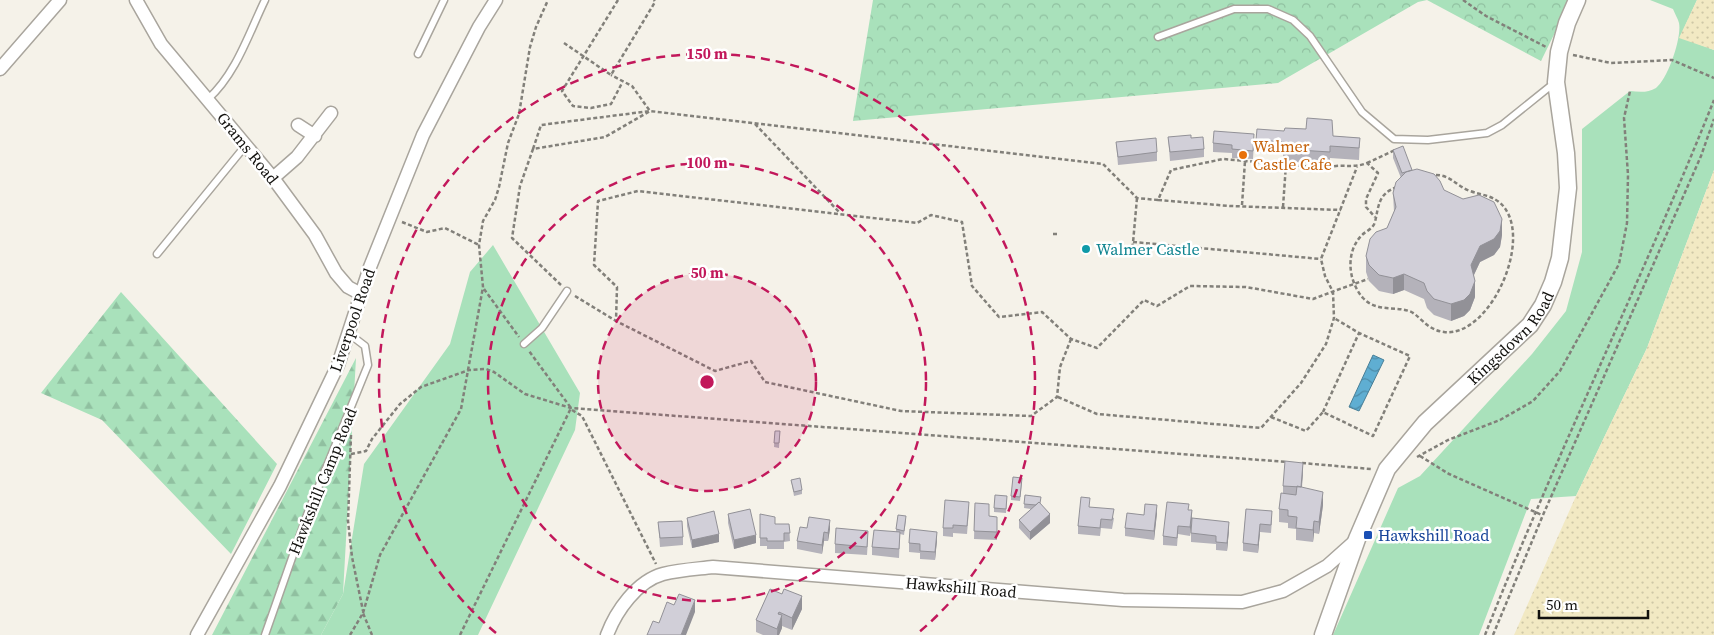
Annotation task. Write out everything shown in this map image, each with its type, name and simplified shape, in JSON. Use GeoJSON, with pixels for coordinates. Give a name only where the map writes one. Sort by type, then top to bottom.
{"type":"FeatureCollection","features":[{"type":"Feature","properties":{"kind":"street"},"geometry":{"type":"LineString","coordinates":[[0,69],[60,0]]}},
{"type":"Feature","properties":{"kind":"street","name":"Grams Road"},"geometry":{"type":"LineString","coordinates":[[136,0],[161,44],[273,178],[314,235],[336,274],[348,287],[361,294]]}},
{"type":"Feature","properties":{"kind":"street","name":"Liverpool Road"},"geometry":{"type":"LineString","coordinates":[[197,635],[280,486],[338,365],[361,294],[389,218],[423,135],[479,27],[496,0]]}},
{"type":"Feature","properties":{"kind":"street","name":"Kingsdown Road"},"geometry":{"type":"LineString","coordinates":[[1322,635],[1387,469],[1424,424],[1514,342],[1543,305],[1560,258],[1568,188],[1566,153],[1556,82],[1558,52],[1577,0]]}},
{"type":"Feature","properties":{"kind":"street"},"geometry":{"type":"LineString","coordinates":[[273,178],[298,157],[331,113]]}},
{"type":"Feature","properties":{"kind":"street"},"geometry":{"type":"LineString","coordinates":[[298,125],[315,136]]}},
{"type":"Feature","properties":{"kind":"street","name":"Hawkshill Road"},"geometry":{"type":"LineString","coordinates":[[607,635],[627,600],[647,582],[661,575],[713,566],[1123,600],[1242,602],[1283,591],[1327,566],[1358,539]]}},
{"type":"Feature","properties":{"kind":"lane"},"geometry":{"type":"LineString","coordinates":[[208,99],[219,89],[232,69],[265,0]]}},
{"type":"Feature","properties":{"kind":"lane"},"geometry":{"type":"LineString","coordinates":[[418,54],[444,0]]}},
{"type":"Feature","properties":{"kind":"lane"},"geometry":{"type":"LineString","coordinates":[[1158,37],[1234,9],[1268,9],[1293,20],[1310,36],[1362,112],[1394,139],[1428,140],[1487,133],[1502,126],[1556,82]]}},
{"type":"Feature","properties":{"kind":"lane"},"geometry":{"type":"LineString","coordinates":[[157,254],[246,144]]}},
{"type":"Feature","properties":{"kind":"lane"},"geometry":{"type":"LineString","coordinates":[[524,344],[542,328],[567,291]]}},
{"type":"Feature","properties":{"kind":"lane","name":"Hawkshill Camp Road"},"geometry":{"type":"LineString","coordinates":[[265,635],[307,515],[368,365],[365,346],[348,333]]}},
{"type":"Feature","properties":{"kind":"path"},"geometry":{"type":"LineString","coordinates":[[350,635],[363,612],[380,555],[461,409],[470,370],[483,287],[479,245],[483,221],[495,200],[505,164],[508,143],[519,114],[530,47],[536,27],[548,0]]}},
{"type":"Feature","properties":{"kind":"path"},"geometry":{"type":"LineString","coordinates":[[618,0],[562,91],[573,106],[591,108],[611,104],[622,83]]}},
{"type":"Feature","properties":{"kind":"path"},"geometry":{"type":"LineString","coordinates":[[611,75],[655,2],[654,0]]}},
{"type":"Feature","properties":{"kind":"path"},"geometry":{"type":"LineString","coordinates":[[1463,0],[1486,16],[1558,52],[1611,62],[1672,60],[1714,78]]}},
{"type":"Feature","properties":{"kind":"path"},"geometry":{"type":"LineString","coordinates":[[564,42],[622,83],[632,86],[650,111]]}},
{"type":"Feature","properties":{"kind":"path"},"geometry":{"type":"LineString","coordinates":[[1485,635],[1535,512],[1642,271],[1714,100]]}},
{"type":"Feature","properties":{"kind":"path"},"geometry":{"type":"LineString","coordinates":[[533,149],[605,137],[650,111]]}},
{"type":"Feature","properties":{"kind":"path"},"geometry":{"type":"LineString","coordinates":[[1071,339],[1060,367],[1057,397],[1031,416],[901,411],[765,382],[751,361],[715,371],[616,321],[567,291],[512,238],[520,186],[541,125],[650,111],[1102,164],[1137,198],[1230,206],[1341,210]]}},
{"type":"Feature","properties":{"kind":"path"},"geometry":{"type":"LineString","coordinates":[[1493,635],[1543,515],[1701,156],[1714,120]]}},
{"type":"Feature","properties":{"kind":"path"},"geometry":{"type":"LineString","coordinates":[[755,124],[842,214]]}},
{"type":"Feature","properties":{"kind":"path"},"geometry":{"type":"LineString","coordinates":[[1158,200],[1170,170],[1222,160],[1326,168],[1334,165],[1357,167],[1396,150]]}},
{"type":"Feature","properties":{"kind":"path"},"geometry":{"type":"LineString","coordinates":[[1242,205],[1245,161]]}},
{"type":"Feature","properties":{"kind":"path"},"geometry":{"type":"LineString","coordinates":[[1367,163],[1378,173],[1366,199],[1366,207],[1375,217]]}},
{"type":"Feature","properties":{"kind":"path"},"geometry":{"type":"LineString","coordinates":[[1283,207],[1286,164]]}},
{"type":"Feature","properties":{"kind":"path"},"geometry":{"type":"LineString","coordinates":[[1057,397],[1097,414],[1261,428],[1301,384],[1326,344],[1334,318],[1333,292],[1325,276],[1321,259],[1357,167]]}},
{"type":"Feature","properties":{"kind":"path"},"geometry":{"type":"LineString","coordinates":[[1403,185],[1383,194],[1374,223],[1361,236],[1353,249],[1351,277],[1356,290],[1366,301],[1378,308],[1411,311],[1432,328],[1445,332],[1458,330],[1473,322],[1500,289],[1514,245],[1513,225],[1500,203],[1486,194],[1466,189],[1454,179],[1440,175],[1428,176]]}},
{"type":"Feature","properties":{"kind":"path"},"geometry":{"type":"LineString","coordinates":[[616,321],[617,287],[594,265],[598,201],[638,192],[917,222],[931,215],[962,222],[972,286],[999,316],[1042,312],[1071,339],[1097,348],[1144,300],[1157,306],[1190,286],[1246,287],[1313,299],[1376,276]]}},
{"type":"Feature","properties":{"kind":"path"},"geometry":{"type":"LineString","coordinates":[[1132,254],[1137,198]]}},
{"type":"Feature","properties":{"kind":"path"},"geometry":{"type":"LineString","coordinates":[[389,218],[427,232],[445,228],[479,245]]}},
{"type":"Feature","properties":{"kind":"path"},"geometry":{"type":"LineString","coordinates":[[1054,234],[1059,234]]}},
{"type":"Feature","properties":{"kind":"path"},"geometry":{"type":"LineString","coordinates":[[1133,242],[1321,259]]}},
{"type":"Feature","properties":{"kind":"path"},"geometry":{"type":"LineString","coordinates":[[483,287],[571,408],[582,416],[661,575]]}},
{"type":"Feature","properties":{"kind":"path"},"geometry":{"type":"LineString","coordinates":[[1323,412],[1373,436],[1410,356],[1359,333],[1334,318]]}},
{"type":"Feature","properties":{"kind":"path"},"geometry":{"type":"LineString","coordinates":[[1271,417],[1306,431],[1323,412],[1359,333]]}},
{"type":"Feature","properties":{"kind":"path"},"geometry":{"type":"LineString","coordinates":[[372,635],[363,612],[352,556],[348,522],[351,454],[366,451],[372,439],[400,404],[421,387],[470,370],[486,369],[494,372],[525,394],[571,408],[1387,469]]}},
{"type":"Feature","properties":{"kind":"path"},"geometry":{"type":"LineString","coordinates":[[460,635],[571,408]]}},
{"type":"Feature","properties":{"kind":"path"},"geometry":{"type":"LineString","coordinates":[[1420,456],[1449,474],[1543,515]]}},
{"type":"Feature","properties":{"kind":"green space"},"geometry":{"type":"Polygon","coordinates":[[[873,0],[1427,0],[1418,2],[1278,83],[853,121],[873,0]]]}},
{"type":"Feature","properties":{"kind":"green space"},"geometry":{"type":"Polygon","coordinates":[[[1427,0],[1571,0],[1541,61],[1427,0]]]}},
{"type":"Feature","properties":{"kind":"green space"},"geometry":{"type":"Polygon","coordinates":[[[1650,0],[1697,0],[1680,37],[1714,50],[1714,170],[1647,348],[1576,496],[1531,499],[1479,635],[1333,635],[1398,488],[1420,476],[1532,354],[1566,311],[1582,252],[1582,129],[1630,91],[1640,92],[1656,88],[1665,76],[1676,47],[1679,23],[1673,9],[1650,0]]]}},
{"type":"Feature","properties":{"kind":"green space"},"geometry":{"type":"Polygon","coordinates":[[[493,245],[580,393],[575,430],[478,635],[321,635],[343,594],[364,464],[450,344],[470,272],[493,245]]]}},
{"type":"Feature","properties":{"kind":"green space"},"geometry":{"type":"Polygon","coordinates":[[[121,292],[277,464],[231,554],[102,420],[41,393],[121,292]]]}},
{"type":"Feature","properties":{"kind":"green space"},"geometry":{"type":"Polygon","coordinates":[[[356,358],[343,594],[321,635],[212,635],[356,358]]]}},
{"type":"Feature","properties":{"kind":"sand"},"geometry":{"type":"Polygon","coordinates":[[[1697,0],[1714,0],[1714,50],[1679,38],[1697,0]]]}},
{"type":"Feature","properties":{"kind":"sand"},"geometry":{"type":"Polygon","coordinates":[[[1714,170],[1714,635],[1514,635],[1576,496],[1647,348],[1714,170]]]}},
{"type":"Feature","properties":{"kind":"water"},"geometry":{"type":"Polygon","coordinates":[[[1373,355],[1384,360],[1359,411],[1349,407],[1373,355]]]}},
{"type":"Feature","properties":{"kind":"building"},"geometry":{"type":"Polygon","coordinates":[[[1307,118],[1332,120],[1333,136],[1360,138],[1359,148],[1330,146],[1330,152],[1283,149],[1284,142],[1256,140],[1257,129],[1284,131],[1285,128],[1306,129],[1307,118]]]}},
{"type":"Feature","properties":{"kind":"building"},"geometry":{"type":"Polygon","coordinates":[[[1214,131],[1254,134],[1253,151],[1232,149],[1232,145],[1213,143],[1214,131]]]}},
{"type":"Feature","properties":{"kind":"building"},"geometry":{"type":"Polygon","coordinates":[[[1191,135],[1191,138],[1203,137],[1204,149],[1170,152],[1168,137],[1191,135]]]}},
{"type":"Feature","properties":{"kind":"building"},"geometry":{"type":"Polygon","coordinates":[[[1156,138],[1157,152],[1118,157],[1116,142],[1156,138]]]}},
{"type":"Feature","properties":{"kind":"building"},"geometry":{"type":"Polygon","coordinates":[[[1403,146],[1412,170],[1402,173],[1393,150],[1403,146]]]}},
{"type":"Feature","properties":{"kind":"building"},"geometry":{"type":"Polygon","coordinates":[[[1417,169],[1434,174],[1444,190],[1463,199],[1479,195],[1494,202],[1502,219],[1500,231],[1494,239],[1480,246],[1471,265],[1475,281],[1470,294],[1464,300],[1451,304],[1434,299],[1427,291],[1424,283],[1404,274],[1393,278],[1379,275],[1369,265],[1366,256],[1370,239],[1376,232],[1387,228],[1396,207],[1393,193],[1396,182],[1406,172],[1417,169]]]}},
{"type":"Feature","properties":{"kind":"building"},"geometry":{"type":"Polygon","coordinates":[[[775,431],[780,431],[779,443],[774,443],[775,431]]]}},
{"type":"Feature","properties":{"kind":"building"},"geometry":{"type":"Polygon","coordinates":[[[1285,461],[1303,463],[1301,487],[1283,486],[1285,461]]]}},
{"type":"Feature","properties":{"kind":"building"},"geometry":{"type":"Polygon","coordinates":[[[1013,477],[1022,478],[1020,497],[1011,496],[1013,477]]]}},
{"type":"Feature","properties":{"kind":"building"},"geometry":{"type":"Polygon","coordinates":[[[800,478],[802,490],[794,492],[791,480],[800,478]]]}},
{"type":"Feature","properties":{"kind":"building"},"geometry":{"type":"Polygon","coordinates":[[[1297,486],[1323,492],[1319,522],[1314,521],[1313,530],[1296,528],[1297,517],[1288,516],[1288,510],[1279,509],[1281,493],[1296,495],[1297,486]]]}},
{"type":"Feature","properties":{"kind":"building"},"geometry":{"type":"Polygon","coordinates":[[[995,495],[1007,496],[1006,509],[994,508],[995,495]]]}},
{"type":"Feature","properties":{"kind":"building"},"geometry":{"type":"Polygon","coordinates":[[[1025,495],[1041,497],[1040,503],[1036,505],[1024,504],[1025,495]]]}},
{"type":"Feature","properties":{"kind":"building"},"geometry":{"type":"Polygon","coordinates":[[[1081,497],[1090,498],[1089,507],[1114,509],[1112,520],[1101,519],[1100,528],[1078,526],[1081,497]]]}},
{"type":"Feature","properties":{"kind":"building"},"geometry":{"type":"Polygon","coordinates":[[[945,500],[969,502],[967,526],[953,525],[953,528],[943,528],[945,500]]]}},
{"type":"Feature","properties":{"kind":"building"},"geometry":{"type":"Polygon","coordinates":[[[1039,502],[1050,514],[1030,532],[1019,520],[1039,502]]]}},
{"type":"Feature","properties":{"kind":"building"},"geometry":{"type":"Polygon","coordinates":[[[1167,502],[1189,504],[1188,510],[1192,510],[1190,527],[1178,526],[1177,538],[1163,536],[1167,502]]]}},
{"type":"Feature","properties":{"kind":"building"},"geometry":{"type":"Polygon","coordinates":[[[975,503],[989,504],[989,516],[997,517],[997,532],[974,531],[975,503]]]}},
{"type":"Feature","properties":{"kind":"building"},"geometry":{"type":"Polygon","coordinates":[[[1145,504],[1157,505],[1154,531],[1125,528],[1127,513],[1144,515],[1145,504]]]}},
{"type":"Feature","properties":{"kind":"building"},"geometry":{"type":"Polygon","coordinates":[[[750,509],[756,535],[734,540],[728,514],[750,509]]]}},
{"type":"Feature","properties":{"kind":"building"},"geometry":{"type":"Polygon","coordinates":[[[1246,509],[1272,511],[1271,525],[1260,524],[1258,545],[1243,543],[1246,509]]]}},
{"type":"Feature","properties":{"kind":"building"},"geometry":{"type":"Polygon","coordinates":[[[714,511],[719,534],[692,540],[687,518],[714,511]]]}},
{"type":"Feature","properties":{"kind":"building"},"geometry":{"type":"Polygon","coordinates":[[[760,514],[775,517],[775,524],[789,524],[790,533],[784,533],[784,541],[767,541],[767,538],[760,538],[760,514]]]}},
{"type":"Feature","properties":{"kind":"building"},"geometry":{"type":"Polygon","coordinates":[[[898,515],[906,516],[904,531],[896,529],[898,515]]]}},
{"type":"Feature","properties":{"kind":"building"},"geometry":{"type":"Polygon","coordinates":[[[809,517],[830,520],[828,533],[824,532],[822,545],[797,541],[800,527],[807,528],[809,517]]]}},
{"type":"Feature","properties":{"kind":"building"},"geometry":{"type":"Polygon","coordinates":[[[1192,518],[1229,522],[1227,543],[1216,542],[1216,536],[1191,533],[1192,518]]]}},
{"type":"Feature","properties":{"kind":"building"},"geometry":{"type":"Polygon","coordinates":[[[682,521],[683,537],[660,538],[658,522],[682,521]]]}},
{"type":"Feature","properties":{"kind":"building"},"geometry":{"type":"Polygon","coordinates":[[[836,528],[868,531],[867,547],[835,544],[836,528]]]}},
{"type":"Feature","properties":{"kind":"building"},"geometry":{"type":"Polygon","coordinates":[[[910,529],[937,532],[935,552],[920,551],[920,544],[909,543],[910,529]]]}},
{"type":"Feature","properties":{"kind":"building"},"geometry":{"type":"Polygon","coordinates":[[[874,530],[900,532],[899,549],[872,547],[874,530]]]}},
{"type":"Feature","properties":{"kind":"building"},"geometry":{"type":"Polygon","coordinates":[[[770,589],[782,594],[784,589],[802,596],[792,618],[779,612],[778,614],[782,615],[777,629],[756,620],[770,589]]]}},
{"type":"Feature","properties":{"kind":"building"},"geometry":{"type":"Polygon","coordinates":[[[679,594],[695,600],[681,635],[647,635],[653,621],[659,623],[667,602],[674,605],[679,594]]]}},
{"type":"Feature","properties":{"kind":"place","name":"Walmer Castle Cafe"},"geometry":{"type":"Point","coordinates":[1243,155]}},
{"type":"Feature","properties":{"kind":"place","name":"Walmer Castle"},"geometry":{"type":"Point","coordinates":[1086,249]}},
{"type":"Feature","properties":{"kind":"place","name":"Hawkshill Road"},"geometry":{"type":"Point","coordinates":[1368,535]}}]}
